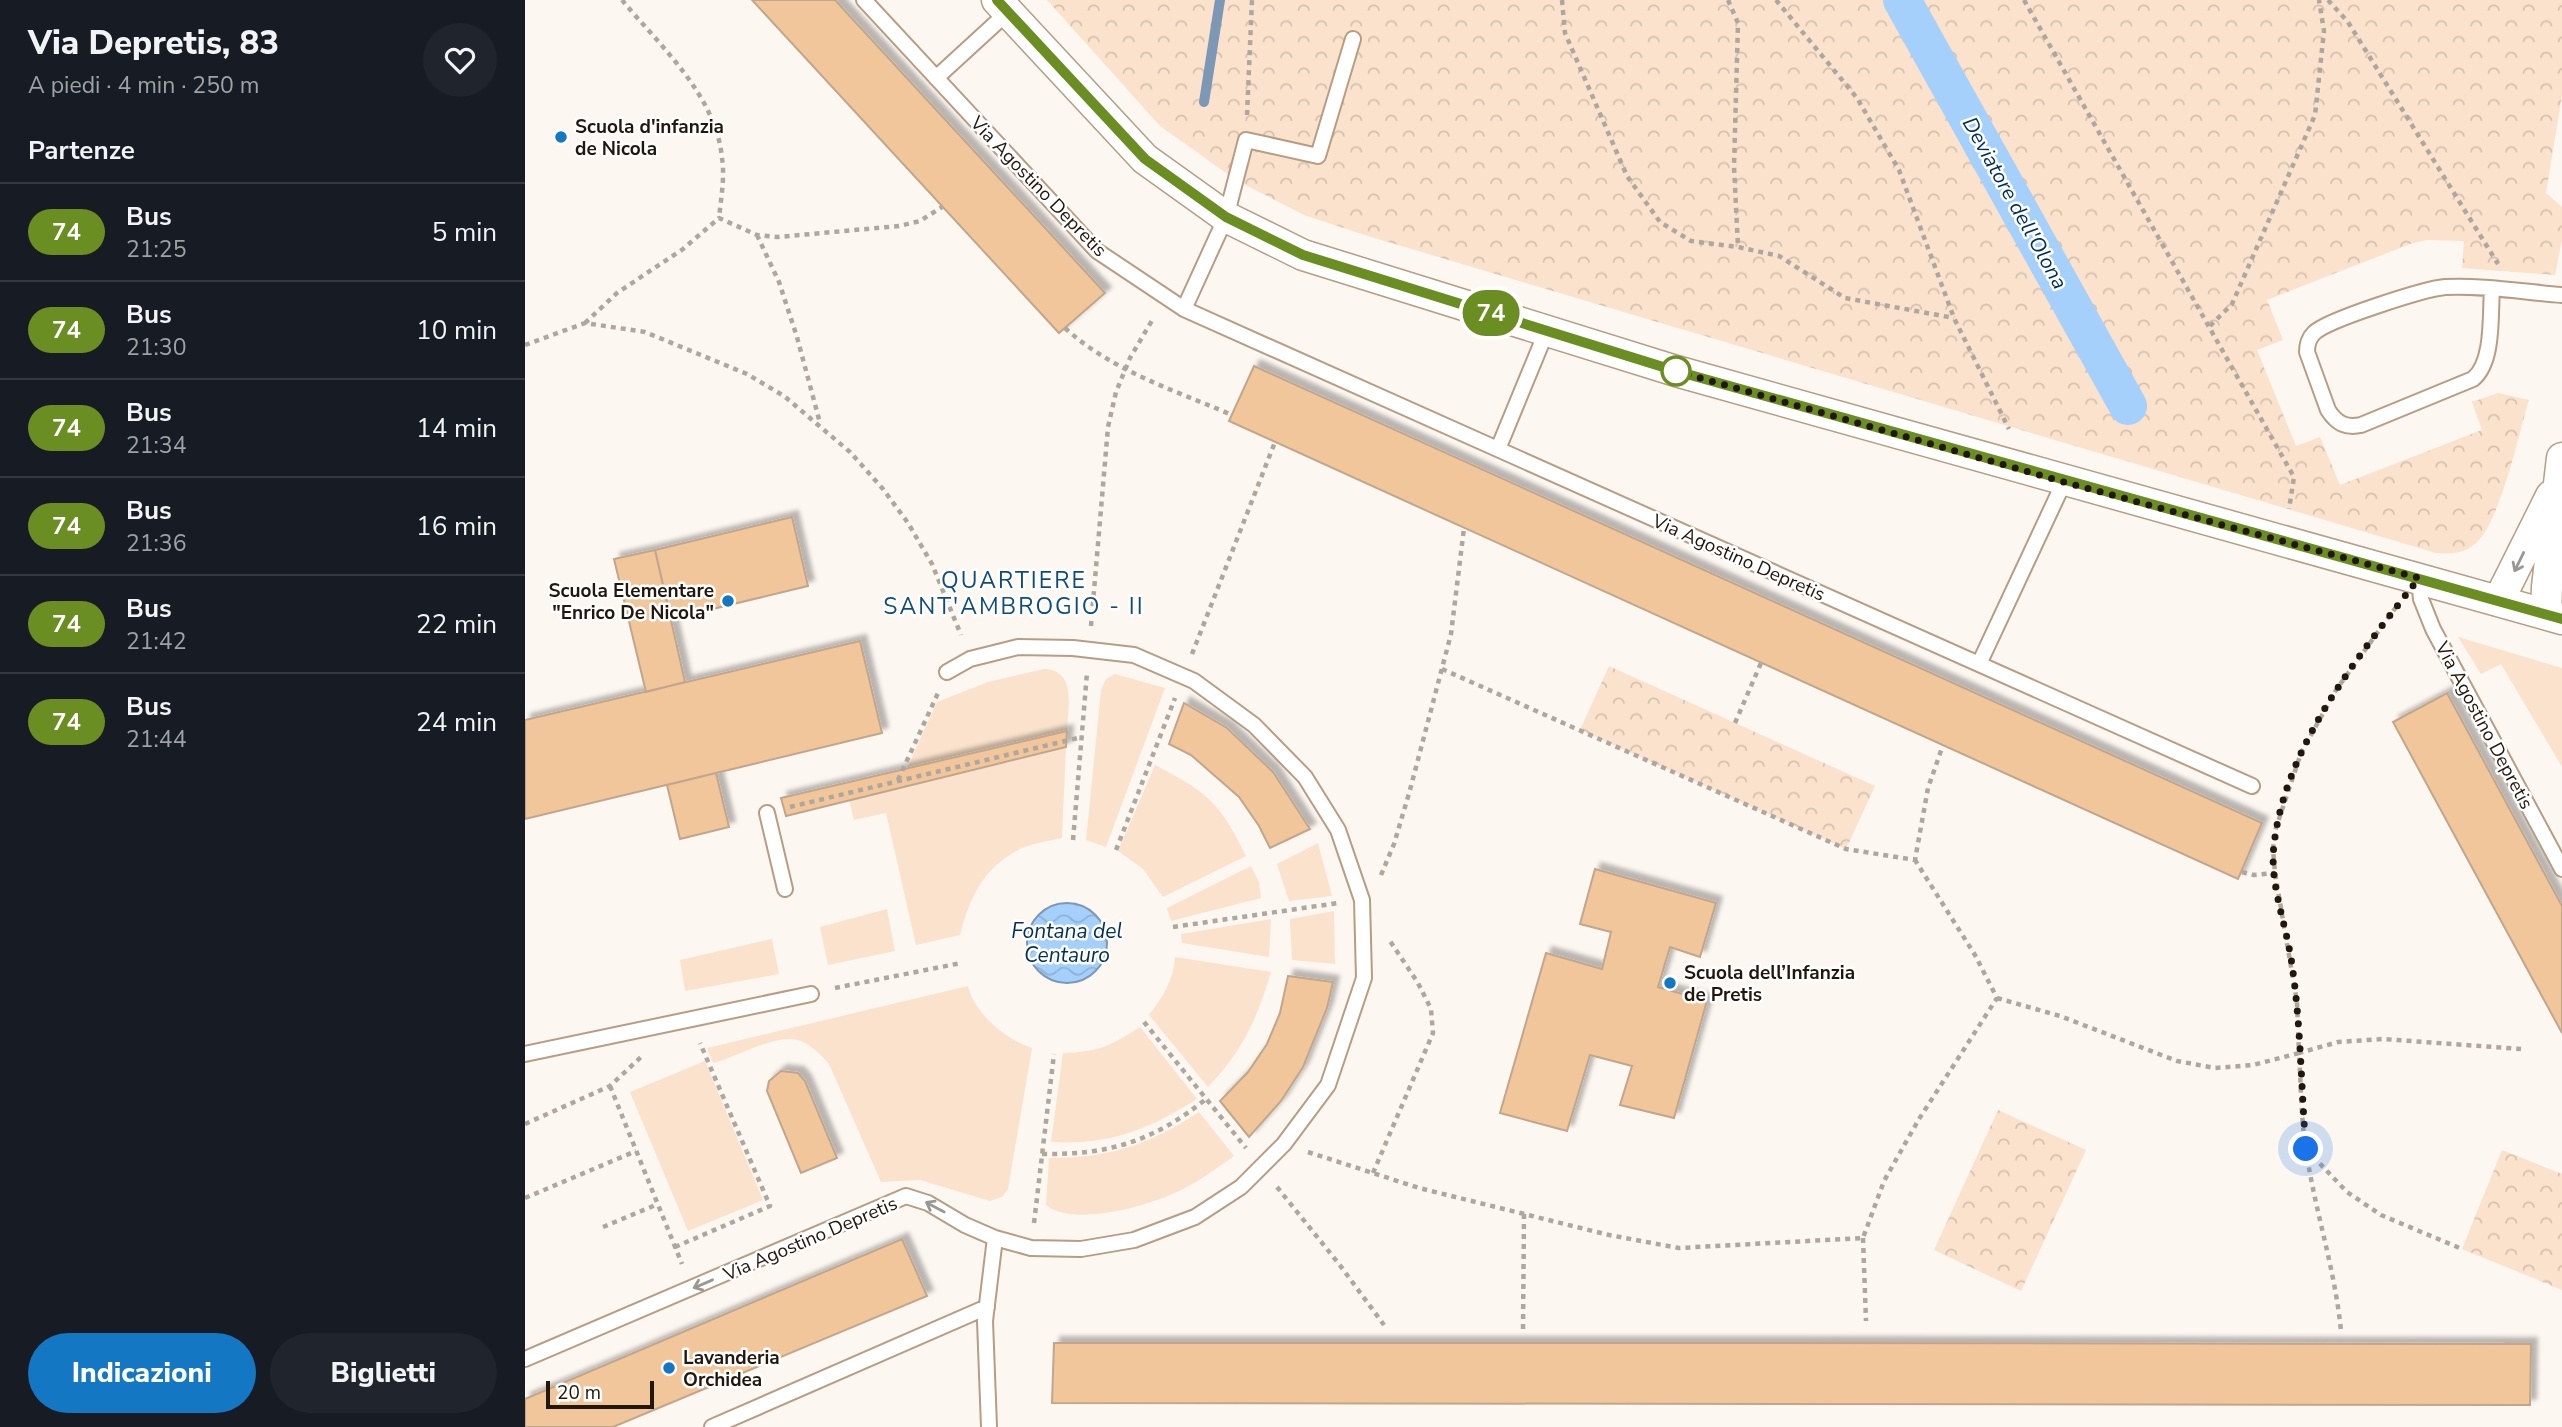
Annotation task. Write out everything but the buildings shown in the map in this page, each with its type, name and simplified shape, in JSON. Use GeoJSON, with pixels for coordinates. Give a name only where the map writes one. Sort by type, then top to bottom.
{"type":"FeatureCollection","features":[{"type":"Feature","properties":{"kind":"street"},"geometry":{"type":"LineString","coordinates":[[1002,6],[1145,159],[1226,217],[1303,255],[1676,371],[2064,482],[2554,616],[2560,469]]}},
{"type":"Feature","properties":{"kind":"street"},"geometry":{"type":"LineString","coordinates":[[2499,600],[2560,469]]}},
{"type":"Feature","properties":{"kind":"lane","name":"Via Agostino Depretis"},"geometry":{"type":"LineString","coordinates":[[864,0],[1097,251],[1184,309],[2252,786]]}},
{"type":"Feature","properties":{"kind":"lane"},"geometry":{"type":"LineString","coordinates":[[936,78],[1002,6]]}},
{"type":"Feature","properties":{"kind":"lane"},"geometry":{"type":"LineString","coordinates":[[1184,309],[1226,217],[1246,140],[1318,156],[1353,39]]}},
{"type":"Feature","properties":{"kind":"lane"},"geometry":{"type":"LineString","coordinates":[[2492,289],[2487,357],[2480,374],[2361,425],[2351,427],[2333,419],[2307,352],[2307,343],[2320,328],[2415,293],[2442,288],[2492,289],[2562,295]]}},
{"type":"Feature","properties":{"kind":"lane"},"geometry":{"type":"LineString","coordinates":[[1498,449],[1547,330]]}},
{"type":"Feature","properties":{"kind":"lane"},"geometry":{"type":"LineString","coordinates":[[1979,664],[2064,482]]}},
{"type":"Feature","properties":{"kind":"lane","name":"Via Agostino Depretis"},"geometry":{"type":"LineString","coordinates":[[2419,578],[2421,599],[2433,629],[2562,869]]}},
{"type":"Feature","properties":{"kind":"lane","name":"Via Agostino Depretis"},"geometry":{"type":"LineString","coordinates":[[525,1359],[906,1196],[928,1203],[965,1225],[995,1238],[1031,1248],[1081,1250],[1134,1240],[1195,1217],[1241,1187],[1284,1144],[1328,1086],[1364,978],[1362,900],[1338,830],[1305,777],[1254,725],[1194,681],[1134,655],[1018,647],[970,659],[947,672]]}},
{"type":"Feature","properties":{"kind":"lane"},"geometry":{"type":"LineString","coordinates":[[767,813],[785,890]]}},
{"type":"Feature","properties":{"kind":"lane"},"geometry":{"type":"LineString","coordinates":[[525,1054],[811,993]]}},
{"type":"Feature","properties":{"kind":"lane"},"geometry":{"type":"LineString","coordinates":[[989,1427],[985,1321],[995,1238]]}},
{"type":"Feature","properties":{"kind":"lane"},"geometry":{"type":"LineString","coordinates":[[712,1427],[987,1307]]}},
{"type":"Feature","properties":{"kind":"path"},"geometry":{"type":"LineString","coordinates":[[525,345],[585,323],[618,293],[683,249],[719,218],[723,159],[717,132],[705,106],[687,79],[622,0]]}},
{"type":"Feature","properties":{"kind":"path"},"geometry":{"type":"LineString","coordinates":[[1246,140],[1252,0]]}},
{"type":"Feature","properties":{"kind":"path"},"geometry":{"type":"LineString","coordinates":[[1562,0],[1565,33],[1627,176],[1660,222],[1691,241],[1779,256],[1845,298],[1954,318]]}},
{"type":"Feature","properties":{"kind":"path"},"geometry":{"type":"LineString","coordinates":[[1728,0],[1738,23],[1734,166],[1738,247]]}},
{"type":"Feature","properties":{"kind":"path"},"geometry":{"type":"LineString","coordinates":[[1776,0],[1857,99],[1899,170],[1954,318],[2010,431]]}},
{"type":"Feature","properties":{"kind":"path"},"geometry":{"type":"LineString","coordinates":[[2024,0],[2294,477],[2289,513]]}},
{"type":"Feature","properties":{"kind":"path"},"geometry":{"type":"LineString","coordinates":[[2210,326],[2232,304],[2315,115],[2324,31],[2319,0]]}},
{"type":"Feature","properties":{"kind":"path"},"geometry":{"type":"LineString","coordinates":[[2328,0],[2348,22],[2514,291]]}},
{"type":"Feature","properties":{"kind":"path"},"geometry":{"type":"LineString","coordinates":[[719,218],[757,235],[778,237],[899,226],[920,221],[942,207]]}},
{"type":"Feature","properties":{"kind":"path"},"geometry":{"type":"LineString","coordinates":[[757,235],[783,293],[820,424]]}},
{"type":"Feature","properties":{"kind":"path"},"geometry":{"type":"LineString","coordinates":[[1073,840],[1108,427],[1116,391],[1125,369],[1166,297]]}},
{"type":"Feature","properties":{"kind":"path"},"geometry":{"type":"LineString","coordinates":[[585,323],[645,332],[747,374],[784,396],[820,424],[850,452],[908,523],[946,596],[970,659]]}},
{"type":"Feature","properties":{"kind":"path"},"geometry":{"type":"LineString","coordinates":[[1065,328],[1083,345],[1125,369],[1232,415]]}},
{"type":"Feature","properties":{"kind":"path"},"geometry":{"type":"LineString","coordinates":[[1116,850],[1275,442]]}},
{"type":"Feature","properties":{"kind":"path"},"geometry":{"type":"LineString","coordinates":[[1173,927],[1362,900],[1380,877],[1394,844],[1451,634],[1464,527]]}},
{"type":"Feature","properties":{"kind":"path"},"geometry":{"type":"LineString","coordinates":[[2341,1331],[2334,1277],[2306,1149],[2297,1002],[2273,849],[2276,831],[2301,753],[2336,690],[2419,578]]}},
{"type":"Feature","properties":{"kind":"path"},"geometry":{"type":"LineString","coordinates":[[1735,723],[1761,663]]}},
{"type":"Feature","properties":{"kind":"path"},"geometry":{"type":"LineString","coordinates":[[1442,669],[1846,849],[1915,860]]}},
{"type":"Feature","properties":{"kind":"path"},"geometry":{"type":"LineString","coordinates":[[898,781],[947,672]]}},
{"type":"Feature","properties":{"kind":"path"},"geometry":{"type":"LineString","coordinates":[[767,813],[1082,737]]}},
{"type":"Feature","properties":{"kind":"path"},"geometry":{"type":"LineString","coordinates":[[1943,745],[1928,788],[1915,860],[1975,955],[1997,998],[2060,1016],[2177,1061],[2215,1068],[2253,1065],[2338,1042],[2383,1039],[2522,1049]]}},
{"type":"Feature","properties":{"kind":"path"},"geometry":{"type":"LineString","coordinates":[[2242,872],[2254,875],[2275,873]]}},
{"type":"Feature","properties":{"kind":"path"},"geometry":{"type":"LineString","coordinates":[[1362,900],[1418,983],[1431,1009],[1433,1033],[1373,1173]]}},
{"type":"Feature","properties":{"kind":"path"},"geometry":{"type":"LineString","coordinates":[[811,993],[961,963]]}},
{"type":"Feature","properties":{"kind":"path"},"geometry":{"type":"LineString","coordinates":[[1866,1321],[1863,1238],[1884,1181],[1919,1119],[1997,998]]}},
{"type":"Feature","properties":{"kind":"path"},"geometry":{"type":"LineString","coordinates":[[675,1247],[770,1206],[699,1039]]}},
{"type":"Feature","properties":{"kind":"path"},"geometry":{"type":"LineString","coordinates":[[1031,1248],[1054,1054]]}},
{"type":"Feature","properties":{"kind":"path"},"geometry":{"type":"LineString","coordinates":[[525,1124],[610,1086],[643,1056]]}},
{"type":"Feature","properties":{"kind":"path"},"geometry":{"type":"LineString","coordinates":[[610,1086],[692,1288]]}},
{"type":"Feature","properties":{"kind":"path"},"geometry":{"type":"LineString","coordinates":[[1042,1154],[1110,1150],[1142,1139],[1187,1115],[1206,1099]]}},
{"type":"Feature","properties":{"kind":"path"},"geometry":{"type":"LineString","coordinates":[[1284,1144],[1419,1188],[1609,1235],[1679,1248],[1863,1238]]}},
{"type":"Feature","properties":{"kind":"path"},"geometry":{"type":"LineString","coordinates":[[2306,1149],[2347,1192],[2381,1215],[2462,1250]]}},
{"type":"Feature","properties":{"kind":"path"},"geometry":{"type":"LineString","coordinates":[[525,1198],[636,1151]]}},
{"type":"Feature","properties":{"kind":"path"},"geometry":{"type":"LineString","coordinates":[[603,1227],[658,1204]]}},
{"type":"Feature","properties":{"kind":"path"},"geometry":{"type":"LineString","coordinates":[[1523,1329],[1524,1214]]}},
{"type":"Feature","properties":{"kind":"green space"},"geometry":{"type":"Polygon","coordinates":[[[1047,0],[2562,0],[2562,96],[2546,193],[2562,207],[2562,240],[2555,275],[2462,268],[2464,241],[2427,240],[2410,244],[2267,300],[2283,340],[2257,350],[2296,446],[2320,437],[2340,485],[2482,430],[2472,402],[2498,393],[2529,400],[2501,497],[2485,532],[2476,543],[2457,552],[2436,553],[1304,215],[1236,180],[1160,126],[1047,0]]]}},
{"type":"Feature","properties":{"kind":"green space"},"geometry":{"type":"Polygon","coordinates":[[[2458,637],[2562,668],[2562,767],[2501,664],[2481,674],[2458,637]]]}},
{"type":"Feature","properties":{"kind":"green space"},"geometry":{"type":"Polygon","coordinates":[[[1609,666],[1875,786],[1846,849],[1580,730],[1609,666]]]}},
{"type":"Feature","properties":{"kind":"green space"},"geometry":{"type":"Polygon","coordinates":[[[1044,669],[1055,671],[1066,683],[1069,702],[1067,731],[907,768],[937,702],[988,682],[1044,669]]]}},
{"type":"Feature","properties":{"kind":"green space"},"geometry":{"type":"Polygon","coordinates":[[[1115,674],[1165,688],[1106,847],[1086,840],[1101,690],[1106,679],[1115,674]]]}},
{"type":"Feature","properties":{"kind":"green space"},"geometry":{"type":"Polygon","coordinates":[[[1066,747],[1062,838],[1025,847],[996,865],[974,896],[960,935],[916,945],[886,813],[854,820],[849,800],[1066,747]]]}},
{"type":"Feature","properties":{"kind":"green space"},"geometry":{"type":"Polygon","coordinates":[[[1155,765],[1200,791],[1210,800],[1228,823],[1246,856],[1163,897],[1143,869],[1118,851],[1155,765]]]}},
{"type":"Feature","properties":{"kind":"green space"},"geometry":{"type":"Polygon","coordinates":[[[1318,843],[1332,896],[1289,901],[1277,864],[1318,843]]]}},
{"type":"Feature","properties":{"kind":"green space"},"geometry":{"type":"Polygon","coordinates":[[[1251,866],[1259,882],[1261,898],[1171,921],[1167,908],[1251,866]]]}},
{"type":"Feature","properties":{"kind":"green space"},"geometry":{"type":"Polygon","coordinates":[[[887,909],[895,951],[828,965],[820,927],[887,909]]]}},
{"type":"Feature","properties":{"kind":"green space"},"geometry":{"type":"Polygon","coordinates":[[[1334,911],[1335,964],[1292,960],[1290,919],[1334,911]]]}},
{"type":"Feature","properties":{"kind":"green space"},"geometry":{"type":"Polygon","coordinates":[[[1271,919],[1269,957],[1182,943],[1181,934],[1271,919]]]}},
{"type":"Feature","properties":{"kind":"green space"},"geometry":{"type":"Polygon","coordinates":[[[772,939],[779,974],[685,991],[680,960],[772,939]]]}},
{"type":"Feature","properties":{"kind":"green space"},"geometry":{"type":"Polygon","coordinates":[[[1175,957],[1271,972],[1247,1034],[1231,1060],[1208,1087],[1149,1015],[1167,988],[1175,957]]]}},
{"type":"Feature","properties":{"kind":"green space"},"geometry":{"type":"Polygon","coordinates":[[[968,986],[984,1016],[1002,1032],[1032,1048],[1008,1189],[1002,1197],[990,1201],[920,1180],[881,1182],[829,1064],[807,1044],[798,1040],[778,1040],[713,1063],[707,1048],[968,986]]]}},
{"type":"Feature","properties":{"kind":"green space"},"geometry":{"type":"Polygon","coordinates":[[[1140,1027],[1197,1099],[1162,1119],[1128,1133],[1092,1141],[1051,1142],[1063,1053],[1104,1047],[1140,1027]]]}},
{"type":"Feature","properties":{"kind":"green space"},"geometry":{"type":"Polygon","coordinates":[[[705,1061],[763,1200],[688,1231],[630,1092],[705,1061]]]}},
{"type":"Feature","properties":{"kind":"green space"},"geometry":{"type":"Polygon","coordinates":[[[1998,1110],[2086,1150],[2021,1291],[1934,1250],[1998,1110]]]}},
{"type":"Feature","properties":{"kind":"green space"},"geometry":{"type":"Polygon","coordinates":[[[1199,1112],[1234,1156],[1196,1182],[1170,1195],[1114,1212],[1075,1214],[1059,1212],[1046,1205],[1049,1158],[1091,1155],[1128,1147],[1163,1133],[1199,1112]]]}},
{"type":"Feature","properties":{"kind":"green space"},"geometry":{"type":"Polygon","coordinates":[[[2502,1150],[2562,1174],[2562,1290],[2462,1249],[2502,1150]]]}},
{"type":"Feature","properties":{"kind":"water","name":"Fontana del Centauro"},"geometry":{"type":"Polygon","coordinates":[[[1067,903],[1082,906],[1095,915],[1104,928],[1107,943],[1104,958],[1095,971],[1082,980],[1067,983],[1052,980],[1039,971],[1030,958],[1027,943],[1030,928],[1039,915],[1052,906],[1067,903]]]}},
{"type":"Feature","properties":{"kind":"waterway"},"geometry":{"type":"LineString","coordinates":[[1204,102],[1220,0]]}},
{"type":"Feature","properties":{"kind":"waterway","name":"Deviatore dell'Olona"},"geometry":{"type":"LineString","coordinates":[[1902,0],[2128,406]]}},
{"type":"Feature","properties":{"kind":"bus line","name":"74"},"geometry":{"type":"LineString","coordinates":[[997,0],[1145,159],[1226,217],[1303,255],[1676,371],[2064,482],[2562,619]]}},
{"type":"Feature","properties":{"kind":"place","name":"Scuola d'infanzia de Nicola"},"geometry":{"type":"Point","coordinates":[561,137]}},
{"type":"Feature","properties":{"kind":"place","name":"Scuola Elementare \"Enrico De Nicola\""},"geometry":{"type":"Point","coordinates":[728,601]}},
{"type":"Feature","properties":{"kind":"place","name":"Scuola dell’Infanzia de Pretis"},"geometry":{"type":"Point","coordinates":[1670,983]}},
{"type":"Feature","properties":{"kind":"place","name":"Lavanderia Orchidea"},"geometry":{"type":"Point","coordinates":[669,1368]}},
{"type":"Feature","properties":{"kind":"district","name":"QUARTIERE SANT'AMBROGIO - II"},"geometry":{"type":"Point","coordinates":[1014,593]}},
{"type":"Feature","properties":{"kind":"route"},"geometry":{"type":"LineString","coordinates":[[1676,371],[2064,482],[2419,578],[2378,629],[2336,690],[2301,753],[2276,831],[2273,849],[2275,873],[2292,960],[2297,1002],[2306,1149]]}}]}
